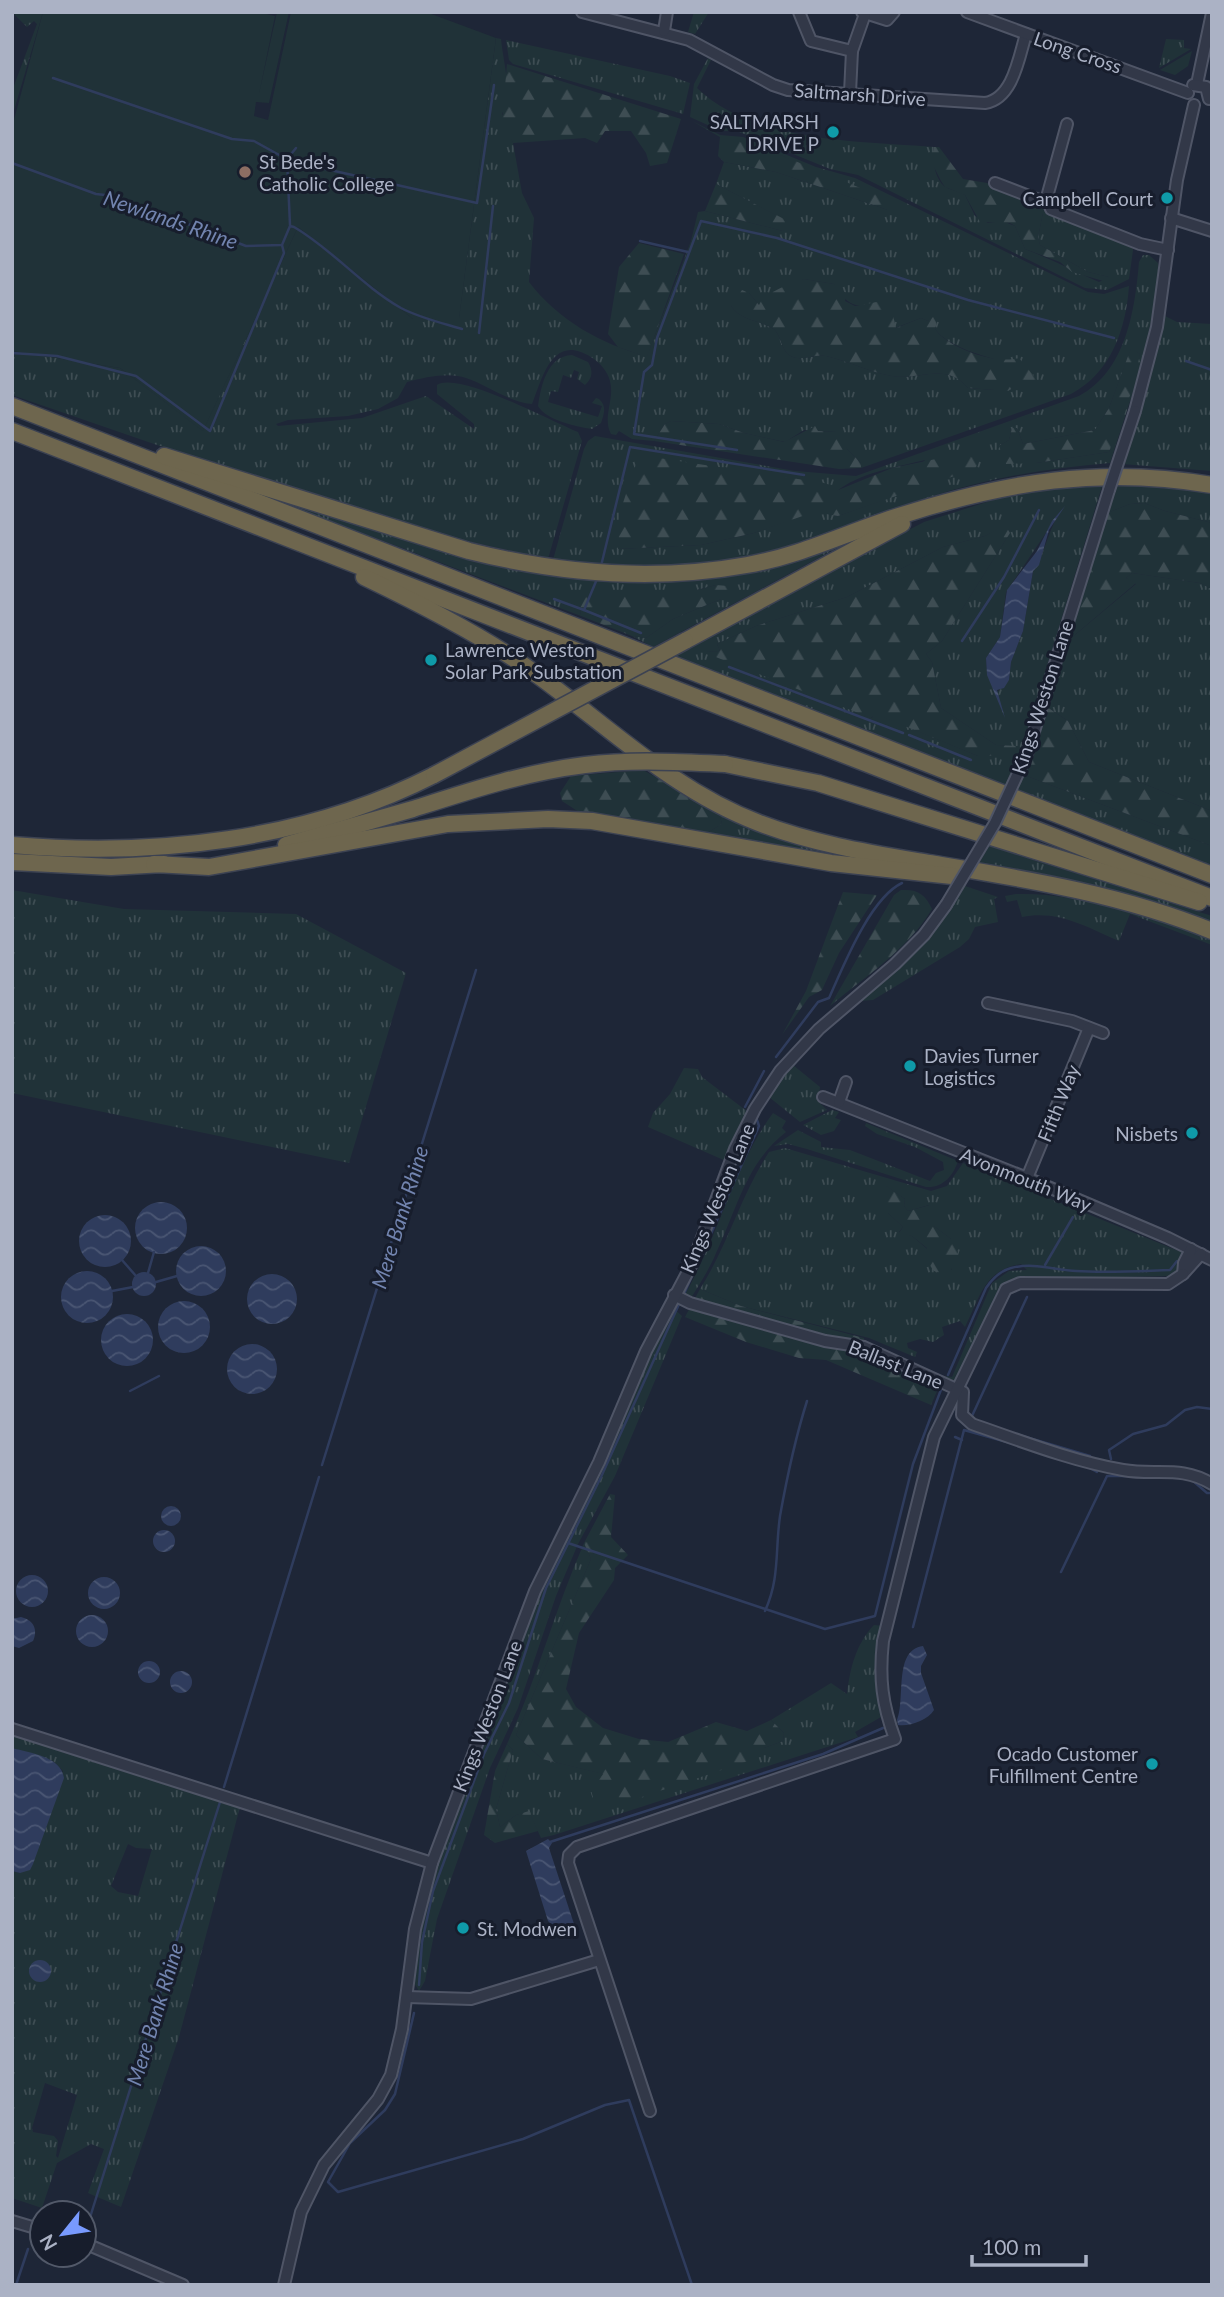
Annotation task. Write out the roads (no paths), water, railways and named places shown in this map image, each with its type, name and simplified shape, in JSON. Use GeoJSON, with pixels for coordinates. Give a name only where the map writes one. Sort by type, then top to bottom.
{"type":"FeatureCollection","features":[{"type":"Feature","properties":{"kind":"highway"},"geometry":{"type":"LineString","coordinates":[[12,406],[1212,875]]}},
{"type":"Feature","properties":{"kind":"highway"},"geometry":{"type":"LineString","coordinates":[[12,431],[1212,898]]}},
{"type":"Feature","properties":{"kind":"highway"},"geometry":{"type":"LineString","coordinates":[[127,451],[167,456],[468,551],[527,565],[628,576],[748,565],[795,553],[900,516],[1011,485],[1101,475],[1164,477],[1212,485]]}},
{"type":"Feature","properties":{"kind":"highway"},"geometry":{"type":"LineString","coordinates":[[12,845],[114,850],[223,841],[313,821],[395,795],[938,506]]}},
{"type":"Feature","properties":{"kind":"highway"},"geometry":{"type":"LineString","coordinates":[[248,523],[408,598],[513,658],[657,767],[700,795],[758,823],[833,847],[1055,885],[1137,904],[1212,931]]}},
{"type":"Feature","properties":{"kind":"highway"},"geometry":{"type":"LineString","coordinates":[[12,862],[111,867],[265,850],[510,780],[586,765],[631,762],[725,764],[818,783],[1212,906]]}},
{"type":"Feature","properties":{"kind":"highway"},"geometry":{"type":"LineString","coordinates":[[154,864],[209,867],[266,860],[407,831],[487,820],[548,819],[592,821],[831,863],[1055,885]]}},
{"type":"Feature","properties":{"kind":"street","name":"Saltmarsh Drive"},"geometry":{"type":"LineString","coordinates":[[582,12],[664,31],[709,48],[780,88],[992,102],[1006,92],[1026,34]]}},
{"type":"Feature","properties":{"kind":"street"},"geometry":{"type":"LineString","coordinates":[[664,31],[667,12]]}},
{"type":"Feature","properties":{"kind":"street"},"geometry":{"type":"LineString","coordinates":[[799,12],[807,44],[852,51]]}},
{"type":"Feature","properties":{"kind":"street"},"geometry":{"type":"LineString","coordinates":[[850,93],[852,51],[864,13],[889,20],[894,12]]}},
{"type":"Feature","properties":{"kind":"street","name":"Long Cross"},"geometry":{"type":"LineString","coordinates":[[967,12],[1188,93]]}},
{"type":"Feature","properties":{"kind":"street"},"geometry":{"type":"LineString","coordinates":[[1197,84],[1208,90],[1210,100],[1201,106],[1194,105],[1188,93],[1197,84],[1212,13]]}},
{"type":"Feature","properties":{"kind":"street","name":"Kings Weston Lane"},"geometry":{"type":"LineString","coordinates":[[284,2285],[301,2211],[324,2165],[379,2099],[391,2075],[407,1997],[415,1929],[432,1864],[535,1591],[599,1462],[646,1351],[693,1262],[735,1150],[755,1109],[780,1071],[819,1029],[895,964],[924,934],[946,905],[995,823],[1027,754],[1135,411],[1157,327],[1171,218],[1186,130],[1194,105]]}},
{"type":"Feature","properties":{"kind":"street"},"geometry":{"type":"LineString","coordinates":[[1047,203],[1055,160],[1067,124]]}},
{"type":"Feature","properties":{"kind":"street"},"geometry":{"type":"LineString","coordinates":[[995,183],[1047,203],[1056,213],[1139,244],[1168,250]]}},
{"type":"Feature","properties":{"kind":"street"},"geometry":{"type":"LineString","coordinates":[[1171,218],[1212,231]]}},
{"type":"Feature","properties":{"kind":"street"},"geometry":{"type":"LineString","coordinates":[[988,1003],[1072,1020],[1103,1033]]}},
{"type":"Feature","properties":{"kind":"street","name":"Fifth Way"},"geometry":{"type":"LineString","coordinates":[[1027,1178],[1089,1028]]}},
{"type":"Feature","properties":{"kind":"street"},"geometry":{"type":"LineString","coordinates":[[839,1102],[846,1082]]}},
{"type":"Feature","properties":{"kind":"street","name":"Avonmouth Way"},"geometry":{"type":"LineString","coordinates":[[823,1097],[1027,1178],[1201,1254]]}},
{"type":"Feature","properties":{"kind":"street"},"geometry":{"type":"LineString","coordinates":[[650,2111],[568,1863],[569,1855],[577,1847],[895,1739],[881,1697],[879,1675],[883,1641],[934,1437],[1001,1297],[1013,1285],[1161,1285],[1175,1281],[1201,1254]]}},
{"type":"Feature","properties":{"kind":"street","name":"Ballast Lane"},"geometry":{"type":"LineString","coordinates":[[674,1295],[690,1303],[825,1341],[864,1347],[938,1378],[963,1392],[962,1415],[972,1424],[1104,1466],[1146,1473],[1183,1471],[1212,1484]]}},
{"type":"Feature","properties":{"kind":"street"},"geometry":{"type":"LineString","coordinates":[[12,1729],[432,1864]]}},
{"type":"Feature","properties":{"kind":"street"},"geometry":{"type":"LineString","coordinates":[[407,1997],[471,1999],[599,1959]]}},
{"type":"Feature","properties":{"kind":"street"},"geometry":{"type":"LineString","coordinates":[[98,2249],[183,2285]]}},
{"type":"Feature","properties":{"kind":"water"},"geometry":{"type":"Polygon","coordinates":[[[1065,506],[1049,530],[1039,565],[1033,571],[1023,631],[1011,662],[1009,680],[1004,688],[997,690],[1005,718],[987,675],[986,658],[1000,637],[1007,590],[1037,551],[1052,521],[1065,506]]]}},
{"type":"Feature","properties":{"kind":"water"},"geometry":{"type":"Polygon","coordinates":[[[161,1202],[171,1204],[179,1210],[185,1218],[185,1238],[179,1246],[171,1252],[161,1254],[151,1252],[143,1246],[137,1238],[135,1228],[137,1218],[143,1210],[151,1204],[161,1202]]]}},
{"type":"Feature","properties":{"kind":"water"},"geometry":{"type":"Polygon","coordinates":[[[105,1215],[115,1217],[123,1223],[129,1231],[129,1251],[123,1259],[115,1265],[105,1267],[95,1265],[87,1259],[81,1251],[79,1241],[81,1231],[87,1223],[95,1217],[105,1215]]]}},
{"type":"Feature","properties":{"kind":"water"},"geometry":{"type":"Polygon","coordinates":[[[201,1246],[219,1253],[226,1271],[219,1289],[201,1296],[183,1289],[176,1271],[183,1253],[201,1246]]]}},
{"type":"Feature","properties":{"kind":"water"},"geometry":{"type":"Polygon","coordinates":[[[87,1271],[97,1273],[105,1279],[111,1287],[111,1307],[105,1315],[97,1321],[87,1323],[77,1321],[69,1315],[63,1307],[61,1297],[63,1287],[69,1279],[77,1273],[87,1271]]]}},
{"type":"Feature","properties":{"kind":"water"},"geometry":{"type":"Polygon","coordinates":[[[144,1272],[152,1276],[156,1284],[152,1292],[144,1296],[136,1292],[132,1284],[136,1276],[144,1272]]]}},
{"type":"Feature","properties":{"kind":"water"},"geometry":{"type":"Polygon","coordinates":[[[272,1274],[290,1281],[297,1299],[290,1317],[272,1324],[254,1317],[247,1299],[254,1281],[272,1274]]]}},
{"type":"Feature","properties":{"kind":"water"},"geometry":{"type":"Polygon","coordinates":[[[184,1301],[203,1308],[210,1327],[203,1346],[184,1353],[165,1346],[158,1327],[165,1308],[184,1301]]]}},
{"type":"Feature","properties":{"kind":"water"},"geometry":{"type":"Polygon","coordinates":[[[127,1314],[137,1316],[145,1322],[151,1330],[151,1350],[145,1358],[137,1364],[127,1366],[117,1364],[109,1358],[103,1350],[101,1340],[103,1330],[109,1322],[117,1316],[127,1314]]]}},
{"type":"Feature","properties":{"kind":"water"},"geometry":{"type":"Polygon","coordinates":[[[252,1344],[269,1352],[277,1369],[269,1386],[252,1394],[235,1386],[227,1369],[235,1352],[252,1344]]]}},
{"type":"Feature","properties":{"kind":"water"},"geometry":{"type":"Polygon","coordinates":[[[171,1506],[178,1509],[181,1516],[178,1523],[171,1526],[164,1523],[161,1516],[164,1509],[171,1506]]]}},
{"type":"Feature","properties":{"kind":"water"},"geometry":{"type":"Polygon","coordinates":[[[164,1530],[174,1537],[175,1541],[168,1551],[164,1552],[154,1545],[153,1541],[160,1531],[164,1530]]]}},
{"type":"Feature","properties":{"kind":"water"},"geometry":{"type":"Polygon","coordinates":[[[32,1575],[44,1579],[48,1591],[44,1603],[32,1607],[20,1603],[16,1591],[20,1579],[32,1575]]]}},
{"type":"Feature","properties":{"kind":"water"},"geometry":{"type":"Polygon","coordinates":[[[104,1577],[115,1582],[120,1593],[115,1604],[104,1609],[93,1604],[88,1593],[93,1582],[104,1577]]]}},
{"type":"Feature","properties":{"kind":"water"},"geometry":{"type":"Polygon","coordinates":[[[92,1615],[103,1620],[108,1631],[103,1642],[92,1647],[81,1642],[76,1631],[81,1620],[92,1615]]]}},
{"type":"Feature","properties":{"kind":"water"},"geometry":{"type":"Polygon","coordinates":[[[21,1617],[32,1623],[35,1633],[33,1641],[19,1648],[12,1646],[12,1619],[21,1617]]]}},
{"type":"Feature","properties":{"kind":"water"},"geometry":{"type":"Polygon","coordinates":[[[923,1646],[927,1655],[921,1666],[921,1673],[934,1710],[918,1722],[898,1725],[904,1666],[914,1649],[923,1646]]]}},
{"type":"Feature","properties":{"kind":"water"},"geometry":{"type":"Polygon","coordinates":[[[149,1661],[157,1664],[160,1672],[157,1680],[149,1683],[141,1680],[138,1672],[141,1664],[149,1661]]]}},
{"type":"Feature","properties":{"kind":"water"},"geometry":{"type":"Polygon","coordinates":[[[181,1671],[189,1674],[192,1682],[189,1690],[181,1693],[173,1690],[170,1682],[173,1674],[181,1671]]]}},
{"type":"Feature","properties":{"kind":"water"},"geometry":{"type":"Polygon","coordinates":[[[12,1748],[51,1760],[62,1771],[64,1778],[33,1864],[30,1870],[20,1873],[12,1871],[12,1748]]]}},
{"type":"Feature","properties":{"kind":"water"},"geometry":{"type":"Polygon","coordinates":[[[548,1839],[552,1843],[549,1848],[575,1927],[553,1926],[548,1921],[526,1851],[548,1839]]]}},
{"type":"Feature","properties":{"kind":"water"},"geometry":{"type":"Polygon","coordinates":[[[40,1960],[48,1963],[51,1971],[48,1979],[40,1982],[32,1979],[29,1971],[32,1963],[40,1960]]]}},
{"type":"Feature","properties":{"kind":"waterway"},"geometry":{"type":"LineString","coordinates":[[53,78],[232,139],[254,141],[290,161],[477,203],[494,85]]}},
{"type":"Feature","properties":{"kind":"waterway"},"geometry":{"type":"LineString","coordinates":[[290,225],[287,159],[296,148]]}},
{"type":"Feature","properties":{"kind":"waterway","name":"Newlands Rhine"},"geometry":{"type":"LineString","coordinates":[[12,163],[96,194],[114,196],[246,246],[282,245],[290,226],[294,227],[386,299],[423,317],[462,329]]}},
{"type":"Feature","properties":{"kind":"waterway"},"geometry":{"type":"LineString","coordinates":[[479,333],[493,206]]}},
{"type":"Feature","properties":{"kind":"waterway"},"geometry":{"type":"LineString","coordinates":[[737,450],[634,434],[644,372],[652,365],[657,338],[701,221],[777,238],[968,300],[1114,338]]}},
{"type":"Feature","properties":{"kind":"waterway"},"geometry":{"type":"LineString","coordinates":[[640,241],[688,252]]}},
{"type":"Feature","properties":{"kind":"waterway"},"geometry":{"type":"LineString","coordinates":[[12,353],[57,356],[136,376],[210,431],[284,253],[282,245]]}},
{"type":"Feature","properties":{"kind":"waterway"},"geometry":{"type":"LineString","coordinates":[[1186,361],[1212,370]]}},
{"type":"Feature","properties":{"kind":"waterway"},"geometry":{"type":"LineString","coordinates":[[601,566],[630,447],[804,475]]}},
{"type":"Feature","properties":{"kind":"waterway"},"geometry":{"type":"LineString","coordinates":[[962,641],[1004,577],[1039,510]]}},
{"type":"Feature","properties":{"kind":"waterway"},"geometry":{"type":"LineString","coordinates":[[597,579],[584,610],[641,633]]}},
{"type":"Feature","properties":{"kind":"waterway"},"geometry":{"type":"LineString","coordinates":[[554,599],[584,610]]}},
{"type":"Feature","properties":{"kind":"waterway"},"geometry":{"type":"LineString","coordinates":[[729,667],[903,733]]}},
{"type":"Feature","properties":{"kind":"waterway"},"geometry":{"type":"LineString","coordinates":[[909,735],[971,760]]}},
{"type":"Feature","properties":{"kind":"waterway"},"geometry":{"type":"LineString","coordinates":[[776,1057],[818,1002],[829,998],[869,918],[890,891],[902,883]]}},
{"type":"Feature","properties":{"kind":"waterway","name":"Mere Bank Rhine"},"geometry":{"type":"LineString","coordinates":[[322,1465],[476,970]]}},
{"type":"Feature","properties":{"kind":"waterway"},"geometry":{"type":"LineString","coordinates":[[745,1107],[764,1071]]}},
{"type":"Feature","properties":{"kind":"waterway"},"geometry":{"type":"LineString","coordinates":[[684,1294],[759,1126],[757,1120]]}},
{"type":"Feature","properties":{"kind":"waterway"},"geometry":{"type":"LineString","coordinates":[[1045,1265],[1073,1217]]}},
{"type":"Feature","properties":{"kind":"waterway"},"geometry":{"type":"LineString","coordinates":[[148,1273],[154,1252]]}},
{"type":"Feature","properties":{"kind":"waterway"},"geometry":{"type":"LineString","coordinates":[[122,1260],[136,1276]]}},
{"type":"Feature","properties":{"kind":"waterway"},"geometry":{"type":"LineString","coordinates":[[948,1375],[986,1288],[1003,1271],[1028,1266],[1088,1272],[1170,1270],[1177,1261]]}},
{"type":"Feature","properties":{"kind":"waterway"},"geometry":{"type":"LineString","coordinates":[[156,1282],[177,1276]]}},
{"type":"Feature","properties":{"kind":"waterway"},"geometry":{"type":"LineString","coordinates":[[112,1291],[133,1287]]}},
{"type":"Feature","properties":{"kind":"waterway"},"geometry":{"type":"LineString","coordinates":[[974,1420],[972,1416],[1027,1297]]}},
{"type":"Feature","properties":{"kind":"waterway"},"geometry":{"type":"LineString","coordinates":[[419,1985],[422,1942],[433,1891],[484,1754],[509,1703],[546,1588],[601,1477],[680,1302]]}},
{"type":"Feature","properties":{"kind":"waterway"},"geometry":{"type":"LineString","coordinates":[[130,1391],[159,1376]]}},
{"type":"Feature","properties":{"kind":"waterway"},"geometry":{"type":"LineString","coordinates":[[568,1543],[825,1629],[875,1616],[913,1464],[942,1387]]}},
{"type":"Feature","properties":{"kind":"waterway"},"geometry":{"type":"LineString","coordinates":[[765,1611],[775,1576],[785,1487],[807,1401]]}},
{"type":"Feature","properties":{"kind":"waterway"},"geometry":{"type":"LineString","coordinates":[[1111,1459],[1109,1450],[1133,1434],[1166,1425],[1185,1410],[1197,1407],[1212,1409]]}},
{"type":"Feature","properties":{"kind":"waterway"},"geometry":{"type":"LineString","coordinates":[[913,1627],[964,1430],[1014,1444]]}},
{"type":"Feature","properties":{"kind":"waterway"},"geometry":{"type":"LineString","coordinates":[[1019,1435],[1090,1456]]}},
{"type":"Feature","properties":{"kind":"waterway"},"geometry":{"type":"LineString","coordinates":[[955,1437],[962,1440]]}},
{"type":"Feature","properties":{"kind":"waterway"},"geometry":{"type":"LineString","coordinates":[[1088,1467],[1097,1472]]}},
{"type":"Feature","properties":{"kind":"waterway"},"geometry":{"type":"LineString","coordinates":[[1061,1572],[1107,1476],[1127,1476]]}},
{"type":"Feature","properties":{"kind":"waterway","name":"Mere Bank Rhine"},"geometry":{"type":"LineString","coordinates":[[224,1787],[319,1477]]}},
{"type":"Feature","properties":{"kind":"waterway"},"geometry":{"type":"LineString","coordinates":[[1192,1480],[1207,1493],[1212,1493]]}},
{"type":"Feature","properties":{"kind":"waterway"},"geometry":{"type":"LineString","coordinates":[[550,1842],[823,1754],[883,1728]]}},
{"type":"Feature","properties":{"kind":"waterway","name":"Mere Bank Rhine"},"geometry":{"type":"LineString","coordinates":[[96,2199],[220,1802]]}},
{"type":"Feature","properties":{"kind":"waterway"},"geometry":{"type":"LineString","coordinates":[[414,2013],[395,2094],[385,2110],[350,2143],[328,2182],[338,2192],[523,2139],[605,2105],[629,2100],[692,2285]]}},
{"type":"Feature","properties":{"kind":"waterway","name":"Mere Bank Rhine"},"geometry":{"type":"LineString","coordinates":[[16,2285],[28,2249]]}},
{"type":"Feature","properties":{"kind":"place","name":"SALTMARSH DRIVE P"},"geometry":{"type":"Point","coordinates":[833,132]}},
{"type":"Feature","properties":{"kind":"place","name":"St Bede's Catholic College"},"geometry":{"type":"Point","coordinates":[245,172]}},
{"type":"Feature","properties":{"kind":"place","name":"Campbell Court"},"geometry":{"type":"Point","coordinates":[1167,198]}},
{"type":"Feature","properties":{"kind":"place","name":"Lawrence Weston Solar Park Substation"},"geometry":{"type":"Point","coordinates":[431,660]}},
{"type":"Feature","properties":{"kind":"place","name":"Davies Turner Logistics"},"geometry":{"type":"Point","coordinates":[910,1066]}},
{"type":"Feature","properties":{"kind":"place","name":"Nisbets"},"geometry":{"type":"Point","coordinates":[1192,1133]}},
{"type":"Feature","properties":{"kind":"place","name":"Ocado Customer Fulfillment Centre"},"geometry":{"type":"Point","coordinates":[1152,1764]}},
{"type":"Feature","properties":{"kind":"place","name":"St. Modwen"},"geometry":{"type":"Point","coordinates":[463,1928]}}]}
